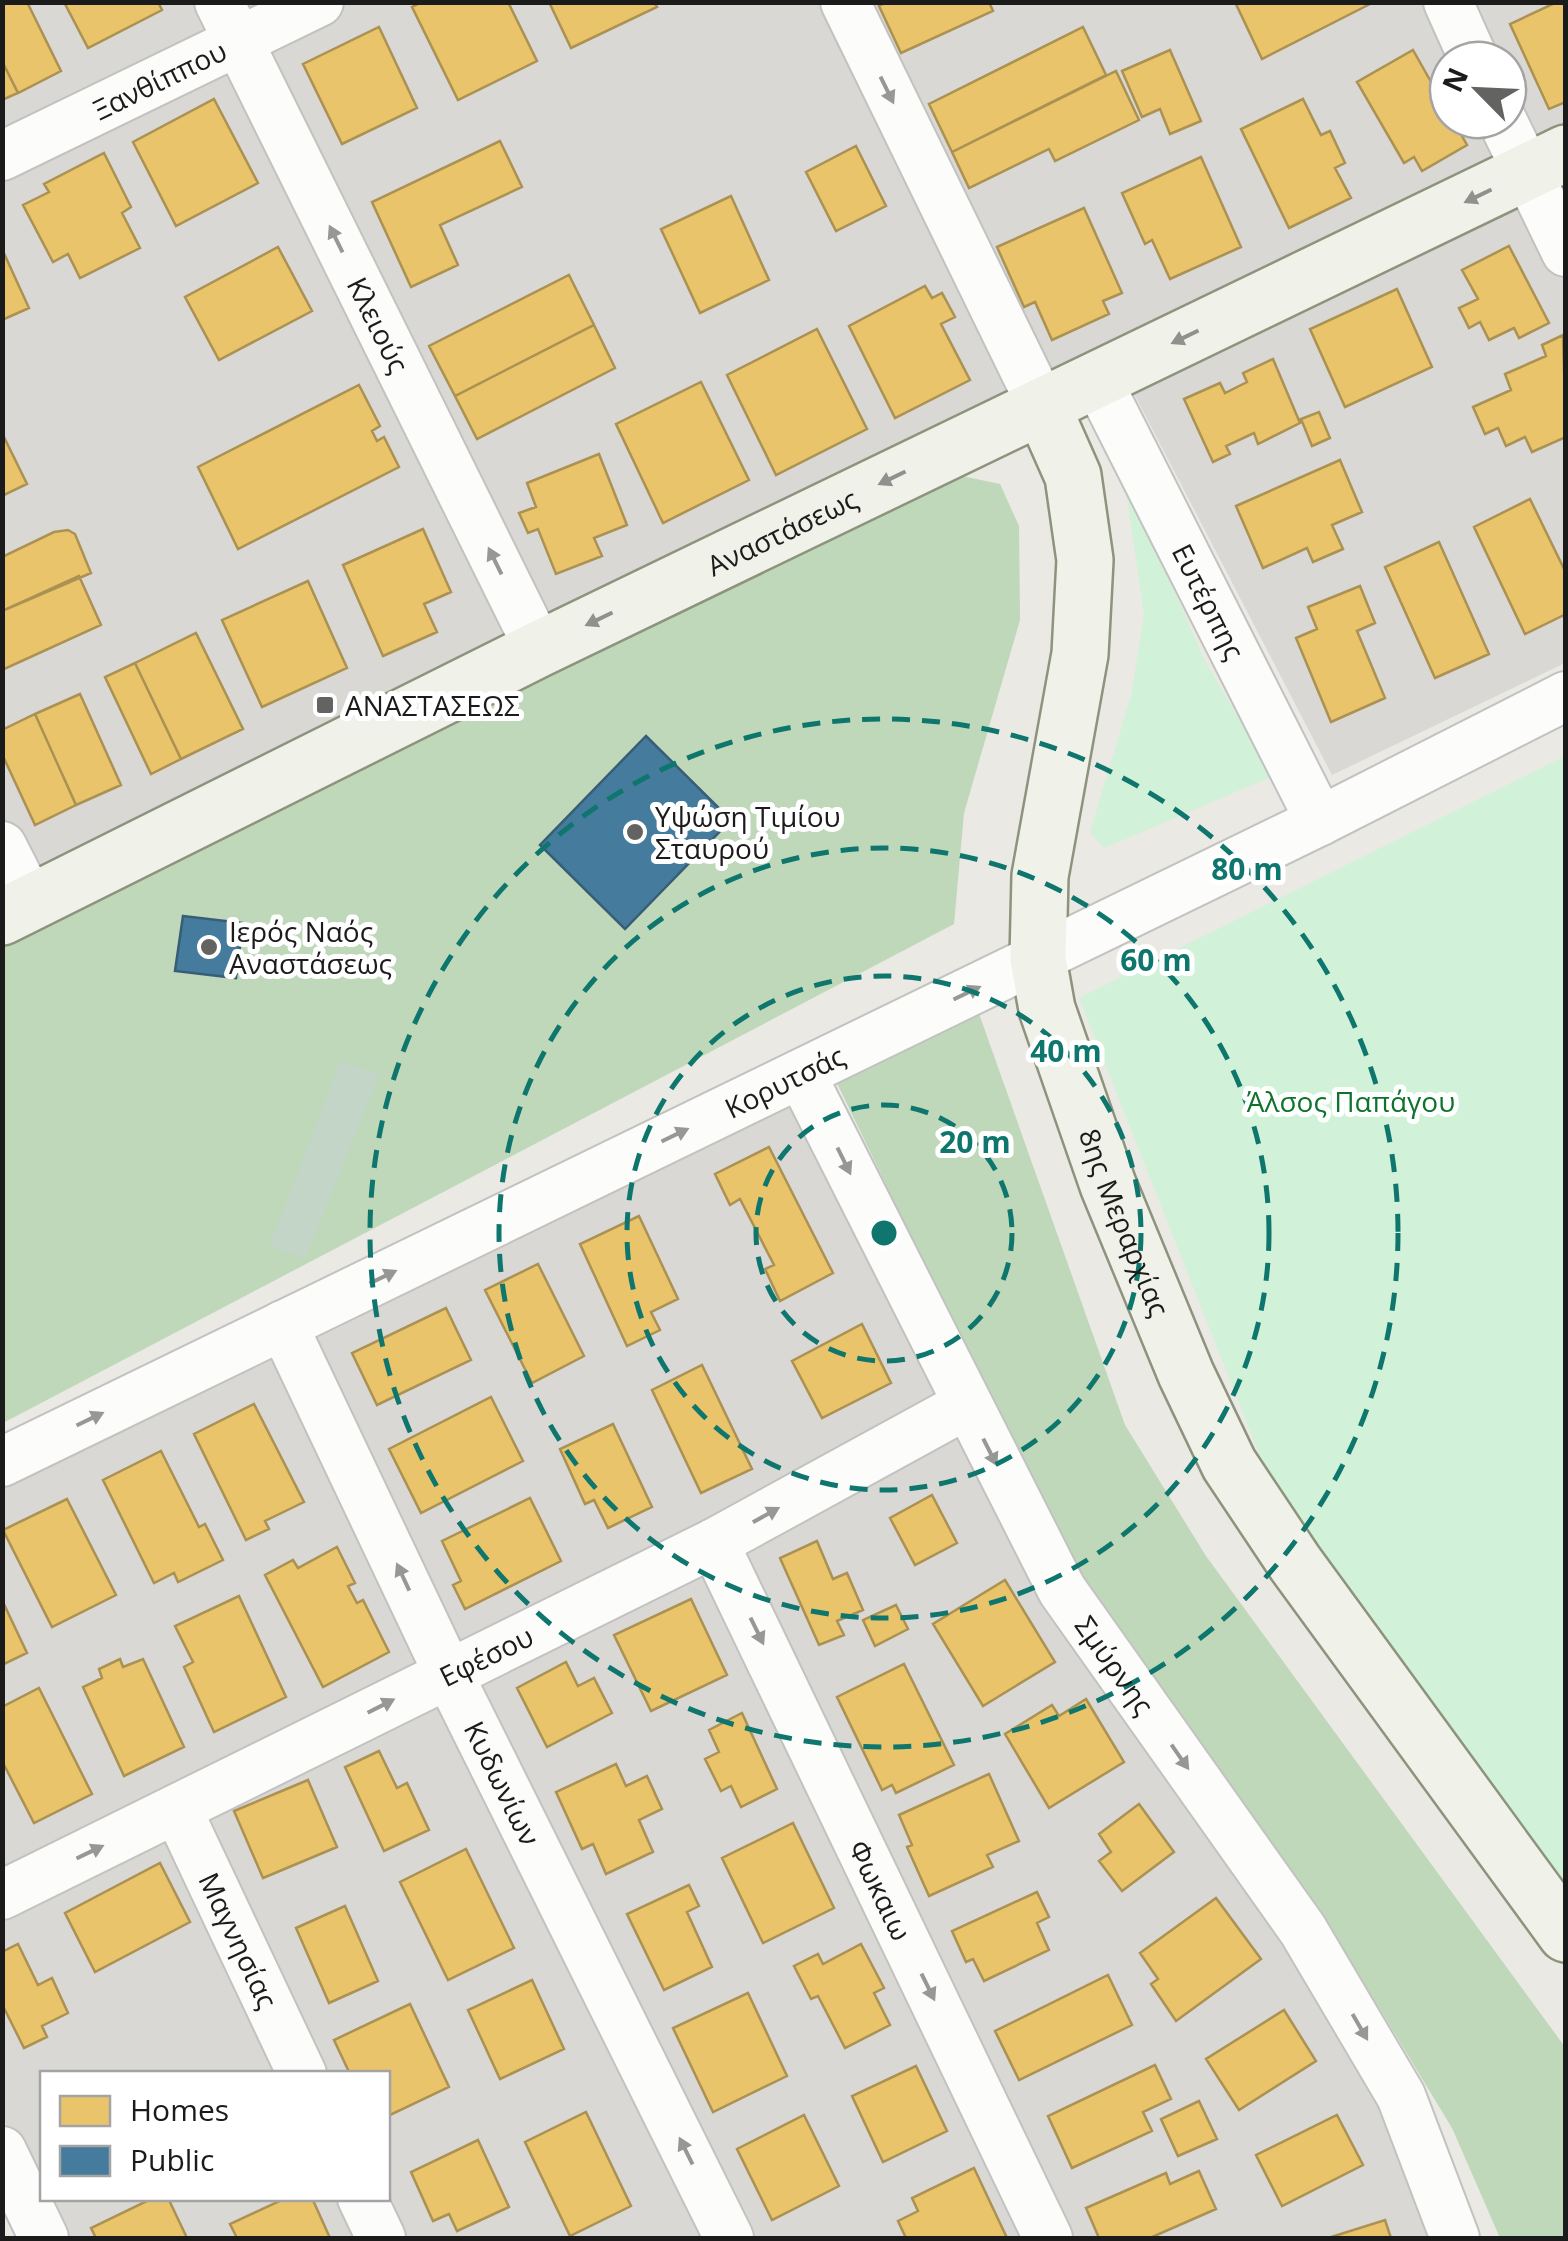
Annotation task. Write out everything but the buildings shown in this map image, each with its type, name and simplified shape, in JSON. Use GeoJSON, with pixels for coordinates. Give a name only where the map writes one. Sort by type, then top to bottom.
{"type":"FeatureCollection","features":[{"type":"Feature","properties":{"kind":"street","name":"Ξανθίππου"},"geometry":{"type":"LineString","coordinates":[[2,156],[228,22],[319,2]]}},
{"type":"Feature","properties":{"kind":"street"},"geometry":{"type":"LineString","coordinates":[[845,2],[1042,406]]}},
{"type":"Feature","properties":{"kind":"street"},"geometry":{"type":"LineString","coordinates":[[1448,2],[1465,40]]}},
{"type":"Feature","properties":{"kind":"street","name":"Κλειούς"},"geometry":{"type":"LineString","coordinates":[[228,22],[539,648]]}},
{"type":"Feature","properties":{"kind":"street"},"geometry":{"type":"LineString","coordinates":[[1522,140],[1546,163],[1566,252]]}},
{"type":"Feature","properties":{"kind":"street","name":"Αναστάσεως"},"geometry":{"type":"LineString","coordinates":[[17,910],[539,648],[1546,163]]}},
{"type":"Feature","properties":{"kind":"street","name":"Ευτέρπης"},"geometry":{"type":"LineString","coordinates":[[1097,380],[1320,821]]}},
{"type":"Feature","properties":{"kind":"street","name":"8ης Μεραρχίας"},"geometry":{"type":"LineString","coordinates":[[1042,406],[1073,476],[1085,560],[1080,654],[1040,876],[1038,959],[1048,1009],[1108,1185],[1186,1374],[1229,1464],[1566,1934]]}},
{"type":"Feature","properties":{"kind":"street","name":"Κορυτσάς"},"geometry":{"type":"LineString","coordinates":[[2,1462],[1320,821],[1566,696]]}},
{"type":"Feature","properties":{"kind":"street"},"geometry":{"type":"LineString","coordinates":[[2,846],[17,910]]}},
{"type":"Feature","properties":{"kind":"street","name":"Σμύρνης"},"geometry":{"type":"LineString","coordinates":[[801,1074],[1062,1590],[1313,1947],[1401,2096],[1455,2238]]}},
{"type":"Feature","properties":{"kind":"street","name":"Κυδωνίων"},"geometry":{"type":"LineString","coordinates":[[283,1326],[448,1673],[730,2238]]}},
{"type":"Feature","properties":{"kind":"street","name":"Εφέσου"},"geometry":{"type":"LineString","coordinates":[[2,1895],[714,1543],[966,1404]]}},
{"type":"Feature","properties":{"kind":"street","name":"Φωκαιω"},"geometry":{"type":"LineString","coordinates":[[714,1543],[1048,2238]]}},
{"type":"Feature","properties":{"kind":"street","name":"Μαγνησίας"},"geometry":{"type":"LineString","coordinates":[[176,1809],[301,2071]]}},
{"type":"Feature","properties":{"kind":"street"},"geometry":{"type":"LineString","coordinates":[[2,2151],[44,2238]]}},
{"type":"Feature","properties":{"kind":"street"},"geometry":{"type":"LineString","coordinates":[[363,2201],[381,2238]]}},
{"type":"Feature","properties":{"kind":"shaded area"},"geometry":{"type":"Polygon","coordinates":[[[3,3],[197,3],[516,634],[3,883],[3,3]]]}},
{"type":"Feature","properties":{"kind":"shaded area"},"geometry":{"type":"Polygon","coordinates":[[[241,3],[1565,3],[1565,128],[542,619],[241,3]]]}},
{"type":"Feature","properties":{"kind":"shaded area"},"geometry":{"type":"Polygon","coordinates":[[[1565,175],[1565,663],[1332,775],[1130,386],[1565,175]]]}},
{"type":"Feature","properties":{"kind":"shaded area"},"geometry":{"type":"Polygon","coordinates":[[[787,1093],[1395,2125],[1439,2238],[62,2238],[44,2201],[390,2201],[390,2071],[40,2071],[40,2193],[3,2118],[3,1479],[787,1093]]]}},
{"type":"Feature","properties":{"kind":"green space"},"geometry":{"type":"Polygon","coordinates":[[[962,476],[1000,484],[1019,526],[1020,620],[964,813],[954,924],[3,1423],[2,925],[962,476]]]}},
{"type":"Feature","properties":{"kind":"green space"},"geometry":{"type":"Polygon","coordinates":[[[1124,478],[1206,663],[1273,776],[1104,848],[1090,832],[1132,692],[1144,613],[1124,478]]]}},
{"type":"Feature","properties":{"kind":"green space","name":"Άλσος Παπάγου"},"geometry":{"type":"Polygon","coordinates":[[[1565,756],[1565,1898],[1273,1489],[1079,998],[1565,756]]]}},
{"type":"Feature","properties":{"kind":"green space"},"geometry":{"type":"Polygon","coordinates":[[[977,1008],[1125,1425],[1206,1556],[1565,2047],[1565,2238],[1500,2238],[1452,2128],[1318,1907],[1086,1580],[992,1404],[834,1077],[977,1008]]]}},
{"type":"Feature","properties":{"kind":"green space"},"geometry":{"type":"Polygon","coordinates":[[[340,1061],[380,1074],[306,1258],[269,1247],[340,1061]]]}},
{"type":"Feature","properties":{"kind":"place","name":"ΑΝΑΣΤΑΣΕΩΣ"},"geometry":{"type":"Point","coordinates":[325,705]}},
{"type":"Feature","properties":{"kind":"place","name":"Υψώση Τιμίου Σταυρού"},"geometry":{"type":"Point","coordinates":[635,832]}},
{"type":"Feature","properties":{"kind":"place","name":"Ιερός Ναός Αναστάσεως"},"geometry":{"type":"Point","coordinates":[209,947]}}]}
